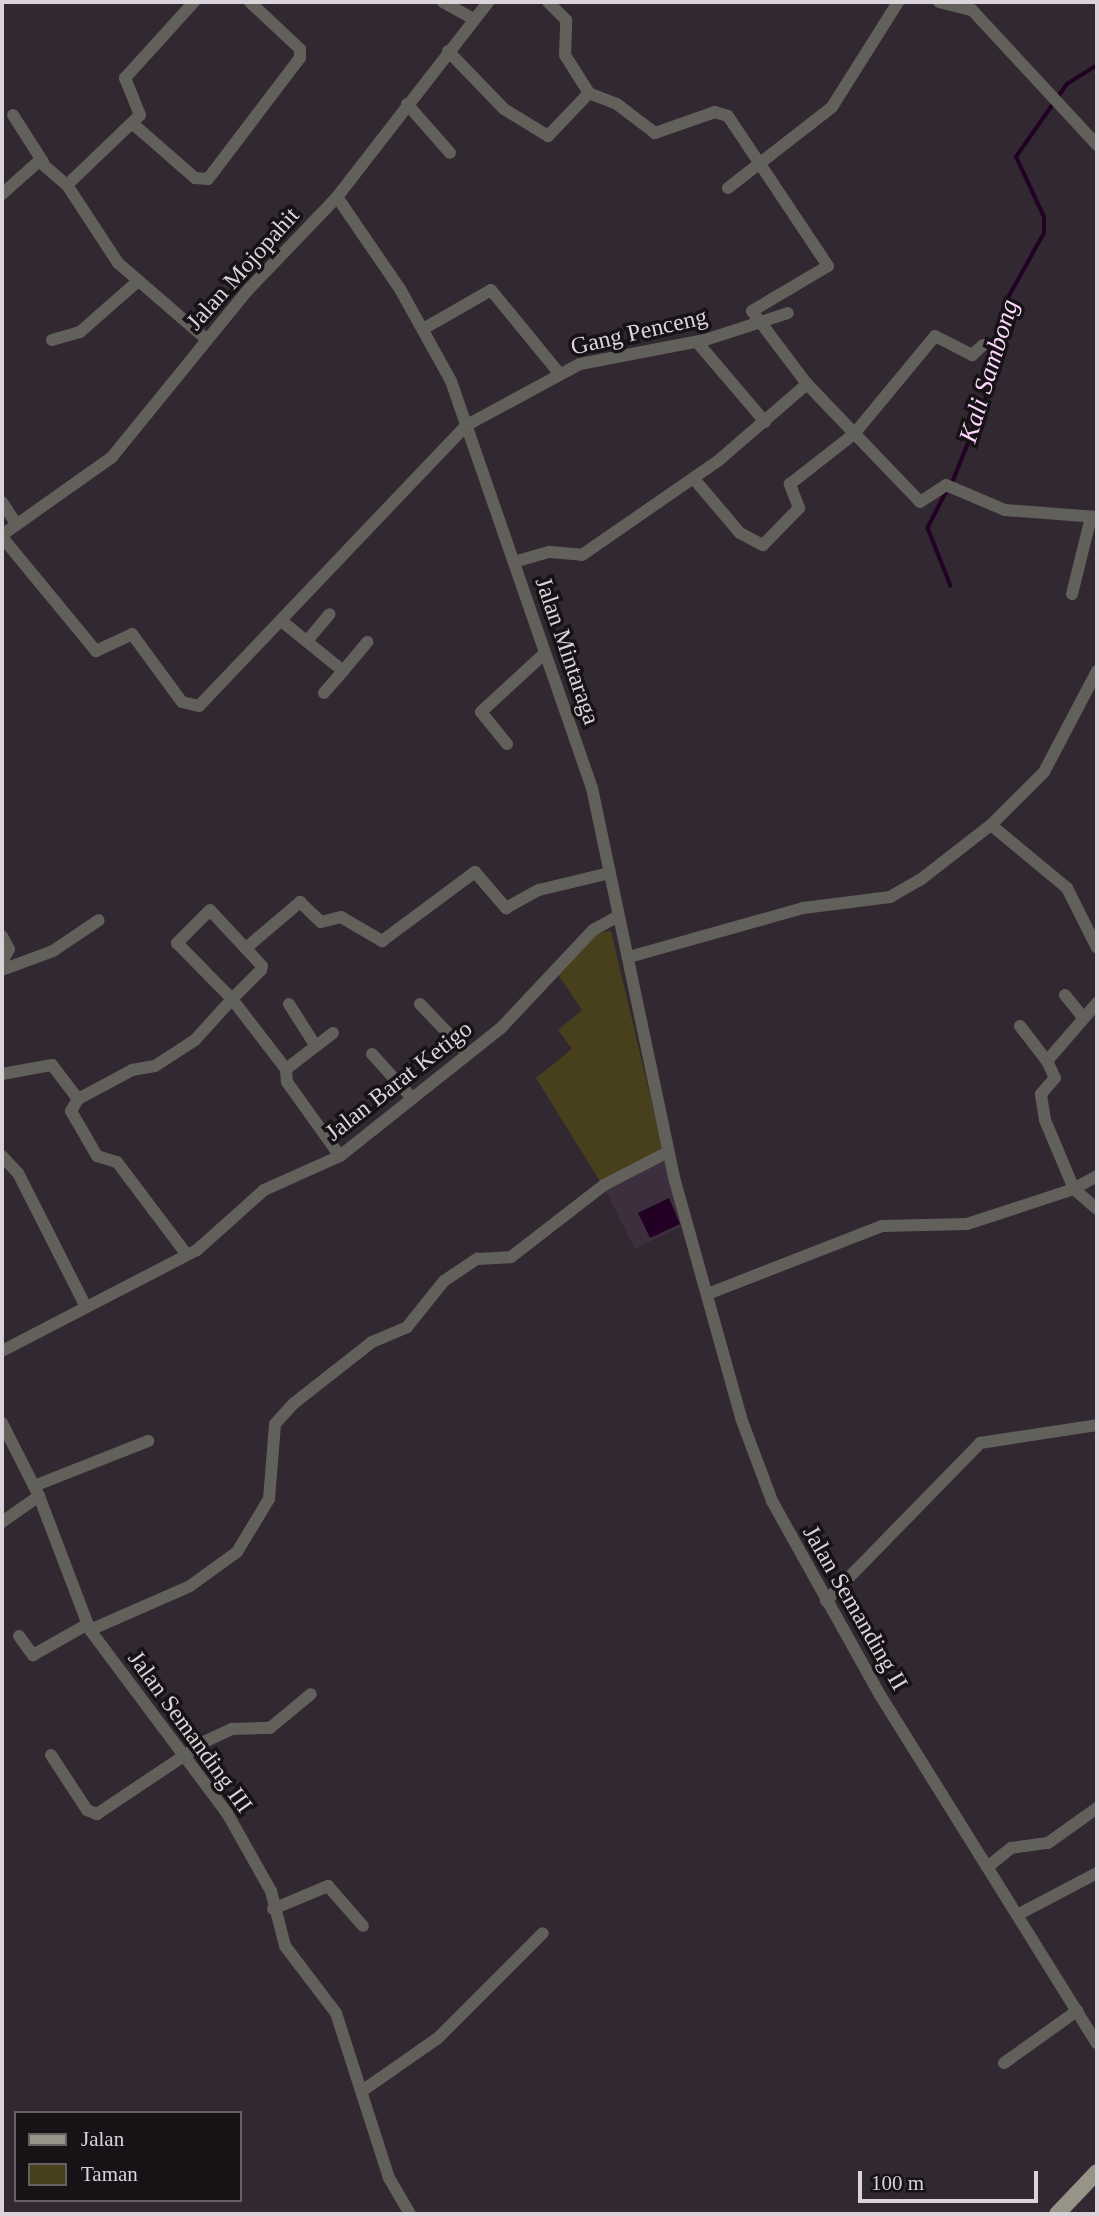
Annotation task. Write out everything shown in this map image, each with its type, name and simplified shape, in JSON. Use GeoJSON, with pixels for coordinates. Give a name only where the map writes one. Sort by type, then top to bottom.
{"type":"FeatureCollection","features":[{"type":"Feature","properties":{"kind":"main road"},"geometry":{"type":"LineString","coordinates":[[1057,2214],[1097,2172]]}},
{"type":"Feature","properties":{"kind":"street"},"geometry":{"type":"LineString","coordinates":[[67,185],[132,123],[142,108],[125,78],[194,2]]}},
{"type":"Feature","properties":{"kind":"street"},"geometry":{"type":"LineString","coordinates":[[132,123],[195,178],[208,179],[300,58],[300,49],[250,2]]}},
{"type":"Feature","properties":{"kind":"street"},"geometry":{"type":"LineString","coordinates":[[443,2],[474,19]]}},
{"type":"Feature","properties":{"kind":"street","name":"Jalan Mojopahit"},"geometry":{"type":"LineString","coordinates":[[2,536],[15,522],[103,466],[206,339],[337,197],[488,2]]}},
{"type":"Feature","properties":{"kind":"street"},"geometry":{"type":"LineString","coordinates":[[548,2],[566,20],[565,55],[589,93],[617,104],[655,134],[723,113],[760,163],[828,266],[752,312],[807,384],[920,502],[951,487],[1005,510],[1094,517],[1072,594]]}},
{"type":"Feature","properties":{"kind":"street"},"geometry":{"type":"LineString","coordinates":[[728,188],[832,107],[898,2]]}},
{"type":"Feature","properties":{"kind":"street"},"geometry":{"type":"LineString","coordinates":[[939,2],[974,5],[1047,95],[1097,145]]}},
{"type":"Feature","properties":{"kind":"street"},"geometry":{"type":"LineString","coordinates":[[448,51],[504,109],[548,136],[589,93]]}},
{"type":"Feature","properties":{"kind":"street"},"geometry":{"type":"LineString","coordinates":[[407,104],[450,153]]}},
{"type":"Feature","properties":{"kind":"street"},"geometry":{"type":"LineString","coordinates":[[13,115],[43,162],[67,185],[98,240],[138,281],[206,339]]}},
{"type":"Feature","properties":{"kind":"street"},"geometry":{"type":"LineString","coordinates":[[2,194],[43,162]]}},
{"type":"Feature","properties":{"kind":"street","name":"Jalan Mintaraga"},"geometry":{"type":"LineString","coordinates":[[337,197],[423,329],[467,425],[592,788],[668,1152]]}},
{"type":"Feature","properties":{"kind":"street"},"geometry":{"type":"LineString","coordinates":[[52,340],[80,332],[138,281]]}},
{"type":"Feature","properties":{"kind":"street"},"geometry":{"type":"LineString","coordinates":[[423,329],[494,290],[559,373]]}},
{"type":"Feature","properties":{"kind":"street","name":"Gang Penceng"},"geometry":{"type":"LineString","coordinates":[[2,536],[96,651],[132,634],[189,705],[199,706],[284,623],[467,425],[559,373],[697,342],[788,313]]}},
{"type":"Feature","properties":{"kind":"street"},"geometry":{"type":"LineString","coordinates":[[694,479],[740,533],[763,545],[799,508],[790,484],[854,435],[935,336],[972,355],[983,345]]}},
{"type":"Feature","properties":{"kind":"street"},"geometry":{"type":"LineString","coordinates":[[697,342],[765,422]]}},
{"type":"Feature","properties":{"kind":"street"},"geometry":{"type":"LineString","coordinates":[[514,562],[550,552],[582,555],[694,479],[807,384]]}},
{"type":"Feature","properties":{"kind":"street"},"geometry":{"type":"LineString","coordinates":[[2,502],[15,522]]}},
{"type":"Feature","properties":{"kind":"street"},"geometry":{"type":"LineString","coordinates":[[307,641],[330,614]]}},
{"type":"Feature","properties":{"kind":"street"},"geometry":{"type":"LineString","coordinates":[[284,623],[343,671]]}},
{"type":"Feature","properties":{"kind":"street"},"geometry":{"type":"LineString","coordinates":[[324,693],[367,642]]}},
{"type":"Feature","properties":{"kind":"street"},"geometry":{"type":"LineString","coordinates":[[507,744],[481,712],[545,653]]}},
{"type":"Feature","properties":{"kind":"street"},"geometry":{"type":"LineString","coordinates":[[629,957],[803,908],[890,897],[991,825],[1054,760],[1097,671]]}},
{"type":"Feature","properties":{"kind":"street"},"geometry":{"type":"LineString","coordinates":[[991,825],[1067,888],[1097,948]]}},
{"type":"Feature","properties":{"kind":"street"},"geometry":{"type":"LineString","coordinates":[[247,947],[300,902],[321,922],[341,917],[382,941],[475,872],[506,908],[539,890],[610,873]]}},
{"type":"Feature","properties":{"kind":"street"},"geometry":{"type":"LineString","coordinates":[[187,1255],[117,1162],[97,1156],[71,1111],[78,1099],[170,1057],[232,999],[261,970],[247,947],[211,910],[177,942],[232,999],[286,1069],[288,1087],[340,1156]]}},
{"type":"Feature","properties":{"kind":"street","name":"Jalan Barat Ketigo"},"geometry":{"type":"LineString","coordinates":[[2,1351],[85,1305],[187,1255],[221,1234],[264,1190],[340,1156],[512,1017],[593,930],[618,916]]}},
{"type":"Feature","properties":{"kind":"street"},"geometry":{"type":"LineString","coordinates":[[2,970],[53,951],[99,920]]}},
{"type":"Feature","properties":{"kind":"street"},"geometry":{"type":"LineString","coordinates":[[2,936],[9,952],[2,962]]}},
{"type":"Feature","properties":{"kind":"street"},"geometry":{"type":"LineString","coordinates":[[1047,1061],[1083,1020],[1065,995]]}},
{"type":"Feature","properties":{"kind":"street"},"geometry":{"type":"LineString","coordinates":[[1080,1015],[1097,1003]]}},
{"type":"Feature","properties":{"kind":"street"},"geometry":{"type":"LineString","coordinates":[[289,1004],[315,1045]]}},
{"type":"Feature","properties":{"kind":"street"},"geometry":{"type":"LineString","coordinates":[[420,1004],[467,1052]]}},
{"type":"Feature","properties":{"kind":"street"},"geometry":{"type":"LineString","coordinates":[[1020,1026],[1047,1061],[1055,1078],[1041,1094],[1041,1108],[1074,1189],[1097,1209]]}},
{"type":"Feature","properties":{"kind":"street"},"geometry":{"type":"LineString","coordinates":[[286,1069],[333,1033]]}},
{"type":"Feature","properties":{"kind":"street"},"geometry":{"type":"LineString","coordinates":[[372,1054],[412,1098]]}},
{"type":"Feature","properties":{"kind":"street"},"geometry":{"type":"LineString","coordinates":[[2,1074],[52,1065],[78,1099]]}},
{"type":"Feature","properties":{"kind":"street"},"geometry":{"type":"LineString","coordinates":[[19,1636],[33,1655],[89,1627],[190,1586],[237,1552],[269,1499],[275,1424],[293,1404],[372,1342],[407,1327],[444,1281],[477,1259],[511,1256],[604,1185],[668,1152]]}},
{"type":"Feature","properties":{"kind":"street","name":"Jalan Semanding II"},"geometry":{"type":"LineString","coordinates":[[668,1152],[759,1468],[826,1601],[1097,2043]]}},
{"type":"Feature","properties":{"kind":"street"},"geometry":{"type":"LineString","coordinates":[[2,1156],[18,1173],[43,1234],[85,1305]]}},
{"type":"Feature","properties":{"kind":"street"},"geometry":{"type":"LineString","coordinates":[[710,1293],[882,1226],[967,1224],[1074,1189],[1097,1176]]}},
{"type":"Feature","properties":{"kind":"street","name":"Jalan Semanding III"},"geometry":{"type":"LineString","coordinates":[[2,1423],[36,1491],[89,1627],[227,1813],[271,1891],[273,1909],[285,1946],[335,2013],[389,2178],[410,2214]]}},
{"type":"Feature","properties":{"kind":"street"},"geometry":{"type":"LineString","coordinates":[[826,1601],[981,1443],[1097,1425]]}},
{"type":"Feature","properties":{"kind":"street"},"geometry":{"type":"LineString","coordinates":[[2,1522],[36,1491],[148,1441]]}},
{"type":"Feature","properties":{"kind":"street"},"geometry":{"type":"LineString","coordinates":[[51,1755],[88,1810],[97,1814],[232,1729],[279,1723],[311,1693]]}},
{"type":"Feature","properties":{"kind":"street"},"geometry":{"type":"LineString","coordinates":[[990,1865],[1011,1848],[1048,1843],[1097,1808]]}},
{"type":"Feature","properties":{"kind":"street"},"geometry":{"type":"LineString","coordinates":[[1019,1914],[1097,1873]]}},
{"type":"Feature","properties":{"kind":"street"},"geometry":{"type":"LineString","coordinates":[[273,1909],[328,1886],[363,1926]]}},
{"type":"Feature","properties":{"kind":"street"},"geometry":{"type":"LineString","coordinates":[[362,2091],[438,2038],[543,1933]]}},
{"type":"Feature","properties":{"kind":"street"},"geometry":{"type":"LineString","coordinates":[[1004,2063],[1077,2011]]}},
{"type":"Feature","properties":{"kind":"shaded area"},"geometry":{"type":"Polygon","coordinates":[[[664,1158],[682,1226],[635,1249],[604,1188],[664,1158]]]}},
{"type":"Feature","properties":{"kind":"shaded area"},"geometry":{"type":"Polygon","coordinates":[[[669,1198],[680,1224],[650,1238],[638,1213],[669,1198]]]}},
{"type":"Feature","properties":{"kind":"green space"},"geometry":{"type":"Polygon","coordinates":[[[611,931],[663,1150],[601,1183],[536,1078],[572,1049],[558,1030],[582,1010],[557,973],[594,933],[611,931]]]}},
{"type":"Feature","properties":{"kind":"waterway","name":"Kali Sambong"},"geometry":{"type":"LineString","coordinates":[[952,483],[986,398],[1004,305],[1044,233],[1044,217],[1016,157],[1067,84],[1097,65]]}},
{"type":"Feature","properties":{"kind":"waterway","name":"Kali Sambong"},"geometry":{"type":"LineString","coordinates":[[948,489],[928,528],[951,586]]}}]}
